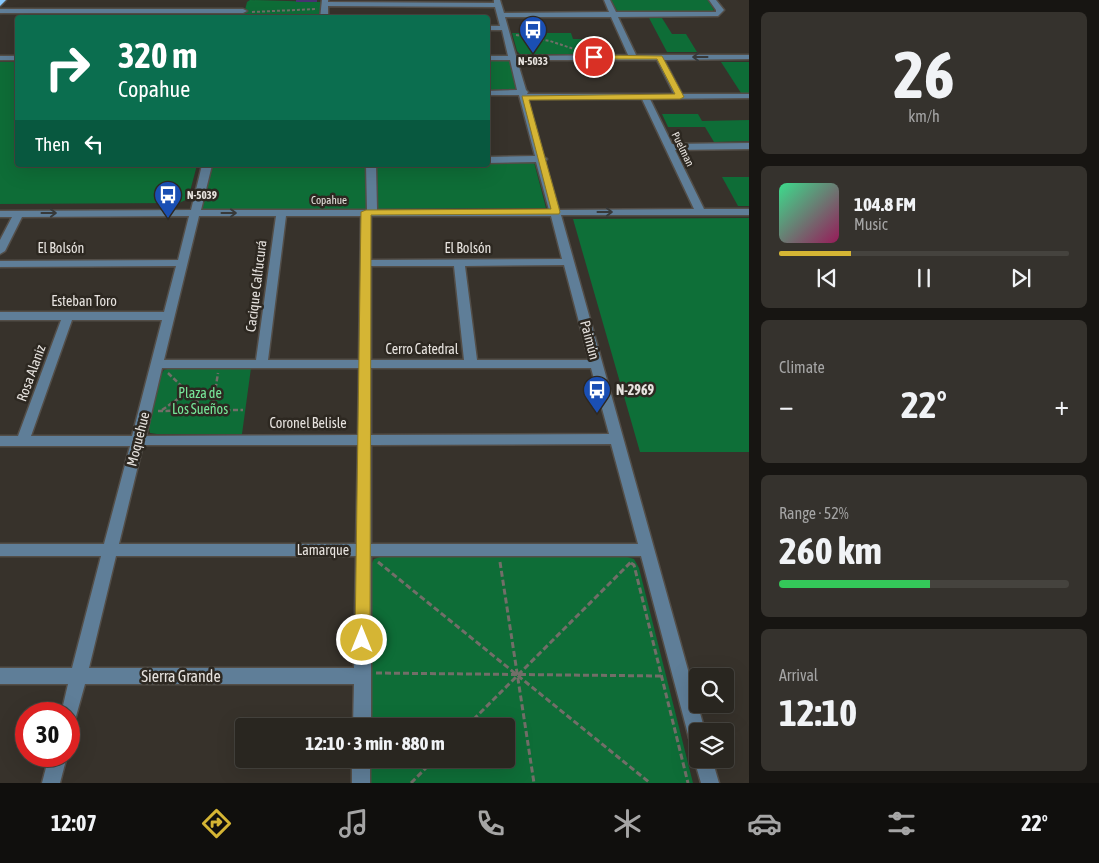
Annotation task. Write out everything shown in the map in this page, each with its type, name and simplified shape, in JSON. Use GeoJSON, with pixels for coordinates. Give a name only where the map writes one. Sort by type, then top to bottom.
{"type":"FeatureCollection","features":[{"type":"Feature","properties":{"kind":"main road"},"geometry":{"type":"LineString","coordinates":[[0,4],[3,0]]}},
{"type":"Feature","properties":{"kind":"street"},"geometry":{"type":"LineString","coordinates":[[74,14],[82,0]]}},
{"type":"Feature","properties":{"kind":"street"},"geometry":{"type":"LineString","coordinates":[[91,14],[99,0]]}},
{"type":"Feature","properties":{"kind":"street"},"geometry":{"type":"LineString","coordinates":[[171,14],[177,0]]}},
{"type":"Feature","properties":{"kind":"street"},"geometry":{"type":"LineString","coordinates":[[607,0],[633,57]]}},
{"type":"Feature","properties":{"kind":"street"},"geometry":{"type":"LineString","coordinates":[[501,15],[718,14],[720,10],[712,0]]}},
{"type":"Feature","properties":{"kind":"street"},"geometry":{"type":"LineString","coordinates":[[323,4],[498,2]]}},
{"type":"Feature","properties":{"kind":"street","name":"Paimún"},"geometry":{"type":"LineString","coordinates":[[498,2],[694,723]]}},
{"type":"Feature","properties":{"kind":"street"},"geometry":{"type":"LineString","coordinates":[[0,11],[74,14],[243,12]]}},
{"type":"Feature","properties":{"kind":"street"},"geometry":{"type":"LineString","coordinates":[[490,28],[504,28]]}},
{"type":"Feature","properties":{"kind":"street"},"geometry":{"type":"LineString","coordinates":[[659,57],[680,97]]}},
{"type":"Feature","properties":{"kind":"street"},"geometry":{"type":"LineString","coordinates":[[490,58],[749,57]]}},
{"type":"Feature","properties":{"kind":"street"},"geometry":{"type":"LineString","coordinates":[[0,58],[15,58]]}},
{"type":"Feature","properties":{"kind":"street"},"geometry":{"type":"LineString","coordinates":[[490,92],[524,95],[645,97],[749,96]]}},
{"type":"Feature","properties":{"kind":"street","name":"Puelman"},"geometry":{"type":"LineString","coordinates":[[645,97],[700,212]]}},
{"type":"Feature","properties":{"kind":"street"},"geometry":{"type":"LineString","coordinates":[[669,147],[749,146]]}},
{"type":"Feature","properties":{"kind":"street"},"geometry":{"type":"LineString","coordinates":[[490,160],[542,160]]}},
{"type":"Feature","properties":{"kind":"street","name":"Moquehue"},"geometry":{"type":"LineString","coordinates":[[71,702],[138,440],[164,370],[169,316],[206,167]]}},
{"type":"Feature","properties":{"kind":"street"},"geometry":{"type":"LineString","coordinates":[[363,718],[370,677],[363,550],[366,263],[371,167]]}},
{"type":"Feature","properties":{"kind":"street","name":"Copahue"},"geometry":{"type":"LineString","coordinates":[[0,214],[749,212]]}},
{"type":"Feature","properties":{"kind":"street","name":"Cacique Calfucurá"},"geometry":{"type":"LineString","coordinates":[[261,364],[281,213]]}},
{"type":"Feature","properties":{"kind":"street"},"geometry":{"type":"LineString","coordinates":[[0,251],[18,214]]}},
{"type":"Feature","properties":{"kind":"street","name":"El Bolsón"},"geometry":{"type":"LineString","coordinates":[[366,263],[569,262]]}},
{"type":"Feature","properties":{"kind":"street","name":"El Bolsón"},"geometry":{"type":"LineString","coordinates":[[0,264],[182,263]]}},
{"type":"Feature","properties":{"kind":"street"},"geometry":{"type":"LineString","coordinates":[[459,263],[471,364]]}},
{"type":"Feature","properties":{"kind":"street","name":"Esteban Toro"},"geometry":{"type":"LineString","coordinates":[[0,316],[169,316]]}},
{"type":"Feature","properties":{"kind":"street","name":"Rosa Alaniz"},"geometry":{"type":"LineString","coordinates":[[23,440],[68,316]]}},
{"type":"Feature","properties":{"kind":"street","name":"Cerro Catedral"},"geometry":{"type":"LineString","coordinates":[[164,370],[261,364],[597,364]]}},
{"type":"Feature","properties":{"kind":"street","name":"Coronel Belisle"},"geometry":{"type":"LineString","coordinates":[[0,440],[617,439]]}},
{"type":"Feature","properties":{"kind":"street","name":"Lamarque"},"geometry":{"type":"LineString","coordinates":[[0,550],[647,550]]}},
{"type":"Feature","properties":{"kind":"street","name":"Sierra Grande"},"geometry":{"type":"LineString","coordinates":[[0,676],[370,677]]}},
{"type":"Feature","properties":{"kind":"street"},"geometry":{"type":"LineString","coordinates":[[51,783],[55,767]]}},
{"type":"Feature","properties":{"kind":"street"},"geometry":{"type":"LineString","coordinates":[[361,768],[361,783]]}},
{"type":"Feature","properties":{"kind":"street"},"geometry":{"type":"LineString","coordinates":[[706,768],[710,783]]}},
{"type":"Feature","properties":{"kind":"path"},"geometry":{"type":"LineString","coordinates":[[243,12],[323,4]]}},
{"type":"Feature","properties":{"kind":"path"},"geometry":{"type":"LineString","coordinates":[[514,35],[550,41],[578,51]]}},
{"type":"Feature","properties":{"kind":"path"},"geometry":{"type":"LineString","coordinates":[[164,370],[207,411]]}},
{"type":"Feature","properties":{"kind":"path"},"geometry":{"type":"LineString","coordinates":[[212,411],[218,370]]}},
{"type":"Feature","properties":{"kind":"path"},"geometry":{"type":"LineString","coordinates":[[160,411],[188,392]]}},
{"type":"Feature","properties":{"kind":"path"},"geometry":{"type":"LineString","coordinates":[[158,402],[156,411],[243,410]]}},
{"type":"Feature","properties":{"kind":"path"},"geometry":{"type":"LineString","coordinates":[[500,560],[534,783]]}},
{"type":"Feature","properties":{"kind":"path"},"geometry":{"type":"LineString","coordinates":[[475,718],[629,561],[634,565],[688,783]]}},
{"type":"Feature","properties":{"kind":"path"},"geometry":{"type":"LineString","coordinates":[[377,562],[650,783]]}},
{"type":"Feature","properties":{"kind":"path"},"geometry":{"type":"LineString","coordinates":[[374,663],[370,677],[517,674],[662,676]]}},
{"type":"Feature","properties":{"kind":"path"},"geometry":{"type":"LineString","coordinates":[[411,783],[426,768]]}},
{"type":"Feature","properties":{"kind":"green space"},"geometry":{"type":"Polygon","coordinates":[[[250,0],[321,2],[319,15],[244,15],[247,2],[250,0]]]}},
{"type":"Feature","properties":{"kind":"green space"},"geometry":{"type":"Polygon","coordinates":[[[611,0],[708,0],[714,10],[710,13],[618,12],[611,0]]]}},
{"type":"Feature","properties":{"kind":"green space"},"geometry":{"type":"Polygon","coordinates":[[[649,18],[662,18],[672,34],[686,34],[697,52],[667,52],[649,18]]]}},
{"type":"Feature","properties":{"kind":"green space"},"geometry":{"type":"Polygon","coordinates":[[[512,33],[571,33],[573,39],[586,39],[592,54],[520,54],[517,51],[512,33]]]}},
{"type":"Feature","properties":{"kind":"green space"},"geometry":{"type":"Polygon","coordinates":[[[490,60],[509,60],[517,91],[490,91],[490,60]]]}},
{"type":"Feature","properties":{"kind":"green space"},"geometry":{"type":"Polygon","coordinates":[[[0,62],[15,62],[15,167],[196,167],[188,199],[179,203],[0,204],[0,62]]]}},
{"type":"Feature","properties":{"kind":"green space"},"geometry":{"type":"Polygon","coordinates":[[[721,62],[749,62],[749,93],[741,93],[721,62]]]}},
{"type":"Feature","properties":{"kind":"green space"},"geometry":{"type":"Polygon","coordinates":[[[662,114],[698,114],[702,121],[749,120],[749,141],[714,142],[705,127],[668,127],[662,114]]]}},
{"type":"Feature","properties":{"kind":"green space"},"geometry":{"type":"Polygon","coordinates":[[[490,162],[534,162],[546,208],[377,209],[376,167],[490,167],[490,162]]]}},
{"type":"Feature","properties":{"kind":"green space"},"geometry":{"type":"Polygon","coordinates":[[[212,167],[367,167],[367,209],[201,209],[212,167]]]}},
{"type":"Feature","properties":{"kind":"green space"},"geometry":{"type":"Polygon","coordinates":[[[722,177],[749,177],[749,206],[738,206],[722,177]]]}},
{"type":"Feature","properties":{"kind":"green space"},"geometry":{"type":"Polygon","coordinates":[[[749,218],[749,452],[640,452],[573,219],[749,218]]]}},
{"type":"Feature","properties":{"kind":"green space","name":"Plaza de Los Sueños"},"geometry":{"type":"Polygon","coordinates":[[[171,368],[251,368],[242,434],[150,433],[149,428],[161,375],[164,370],[171,368]]]}},
{"type":"Feature","properties":{"kind":"green space"},"geometry":{"type":"Polygon","coordinates":[[[383,556],[624,556],[634,559],[639,568],[693,783],[370,783],[370,768],[515,768],[515,718],[370,718],[370,567],[374,559],[383,556]]]}},
{"type":"Feature","properties":{"kind":"place","name":"N-5033"},"geometry":{"type":"Point","coordinates":[533,54]}},
{"type":"Feature","properties":{"kind":"place","name":"N-5039"},"geometry":{"type":"Point","coordinates":[168,219]}},
{"type":"Feature","properties":{"kind":"place","name":"N-2969"},"geometry":{"type":"Point","coordinates":[597,414]}},
{"type":"Feature","properties":{"kind":"route"},"geometry":{"type":"LineString","coordinates":[[362,640],[366,212],[556,212],[525,97],[680,97],[659,57],[594,57]]}}]}
